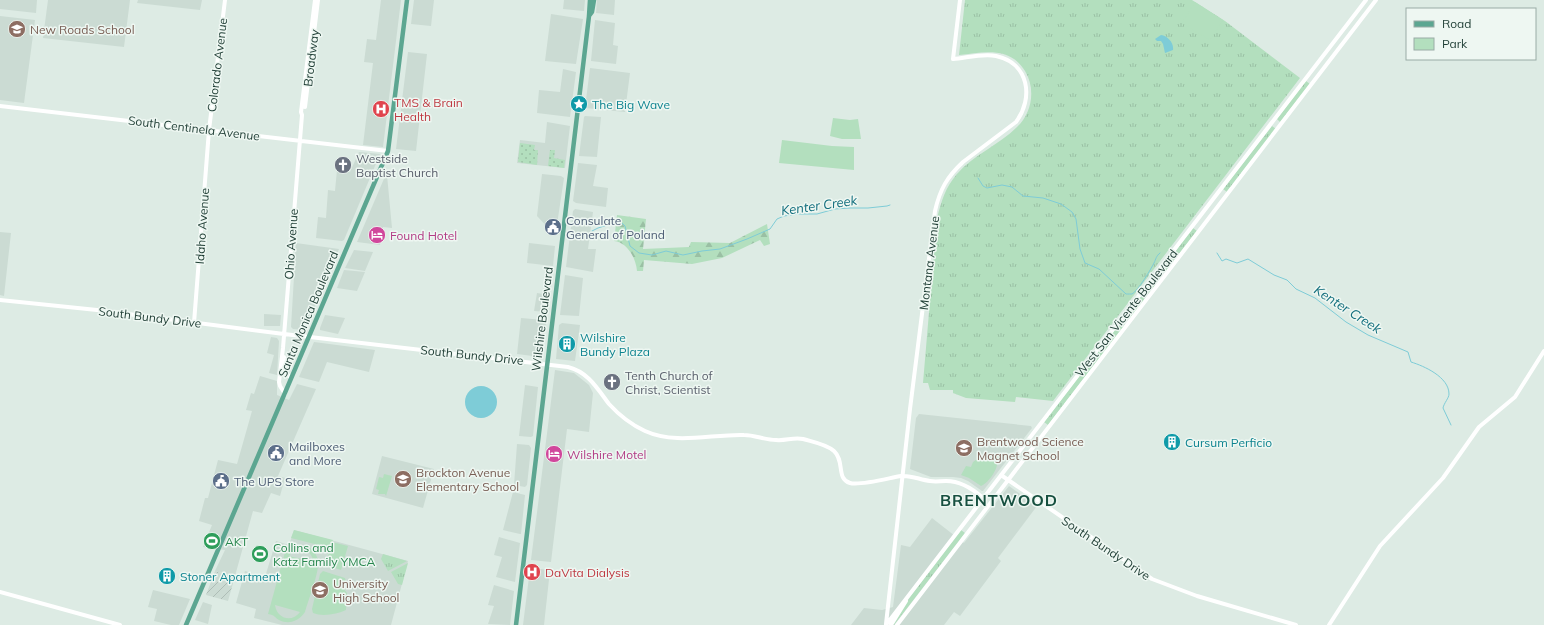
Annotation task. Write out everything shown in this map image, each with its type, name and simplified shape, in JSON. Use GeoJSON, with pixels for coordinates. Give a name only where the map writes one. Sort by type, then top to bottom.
{"type":"FeatureCollection","features":[{"type":"Feature","properties":{"kind":"main road","name":"Santa Monica Boulevard"},"geometry":{"type":"LineString","coordinates":[[186,625],[388,151],[407,0]]}},
{"type":"Feature","properties":{"kind":"main road","name":"Wilshire Boulevard"},"geometry":{"type":"LineString","coordinates":[[516,625],[590,0]]}},
{"type":"Feature","properties":{"kind":"main road","name":"Wilshire Boulevard"},"geometry":{"type":"LineString","coordinates":[[589,16],[592,12],[594,0]]}},
{"type":"Feature","properties":{"kind":"street","name":"Colorado Avenue"},"geometry":{"type":"LineString","coordinates":[[209,130],[225,0]]}},
{"type":"Feature","properties":{"kind":"street","name":"Broadway"},"geometry":{"type":"LineString","coordinates":[[299,141],[302,115],[301,112],[315,0]]}},
{"type":"Feature","properties":{"kind":"street","name":"Broadway"},"geometry":{"type":"LineString","coordinates":[[302,115],[304,112],[318,0]]}},
{"type":"Feature","properties":{"kind":"street","name":"Montana Avenue"},"geometry":{"type":"LineString","coordinates":[[886,625],[935,211],[938,198],[944,184],[955,169],[1016,122],[1021,116],[1027,101],[1027,86],[1024,78],[1017,67],[1011,62],[992,56],[953,59],[960,0]]}},
{"type":"Feature","properties":{"kind":"street","name":"West San Vicente Boulevard"},"geometry":{"type":"LineString","coordinates":[[886,625],[1366,0]]}},
{"type":"Feature","properties":{"kind":"street","name":"West San Vicente Boulevard"},"geometry":{"type":"LineString","coordinates":[[897,625],[994,496],[1008,480],[1376,0]]}},
{"type":"Feature","properties":{"kind":"street","name":"South Centinela Avenue"},"geometry":{"type":"LineString","coordinates":[[0,106],[388,151]]}},
{"type":"Feature","properties":{"kind":"street","name":"Idaho Avenue"},"geometry":{"type":"LineString","coordinates":[[194,323],[209,130]]}},
{"type":"Feature","properties":{"kind":"street","name":"Ohio Avenue"},"geometry":{"type":"LineString","coordinates":[[285,394],[279,382],[299,141]]}},
{"type":"Feature","properties":{"kind":"street","name":"South Bundy Drive"},"geometry":{"type":"LineString","coordinates":[[0,300],[568,367],[580,370],[590,379],[620,414],[636,426],[654,435],[689,438],[743,434],[775,440],[801,438],[827,446],[834,450],[840,460],[841,476],[850,483],[861,483],[903,476],[916,477],[932,481],[959,483],[972,489],[983,498]]}},
{"type":"Feature","properties":{"kind":"street","name":"Ohio Avenue"},"geometry":{"type":"LineString","coordinates":[[283,348],[286,373],[291,378]]}},
{"type":"Feature","properties":{"kind":"street"},"geometry":{"type":"LineString","coordinates":[[1329,625],[1380,546],[1442,478],[1479,427],[1515,396],[1544,351]]}},
{"type":"Feature","properties":{"kind":"street","name":"South Bundy Drive"},"geometry":{"type":"LineString","coordinates":[[1001,475],[1152,579],[1197,596],[1296,625]]}},
{"type":"Feature","properties":{"kind":"street"},"geometry":{"type":"LineString","coordinates":[[984,511],[985,502],[983,498],[987,499],[994,496]]}},
{"type":"Feature","properties":{"kind":"street"},"geometry":{"type":"LineString","coordinates":[[0,592],[120,625]]}},
{"type":"Feature","properties":{"kind":"street"},"geometry":{"type":"LineString","coordinates":[[891,625],[904,605],[908,595]]}},
{"type":"Feature","properties":{"kind":"shaded area"},"geometry":{"type":"Polygon","coordinates":[[[0,0],[37,0],[36,13],[0,9],[0,0]]]}},
{"type":"Feature","properties":{"kind":"shaded area"},"geometry":{"type":"Polygon","coordinates":[[[48,0],[130,0],[124,47],[43,38],[48,0]]]}},
{"type":"Feature","properties":{"kind":"shaded area"},"geometry":{"type":"Polygon","coordinates":[[[138,0],[202,0],[200,10],[137,3],[138,0]]]}},
{"type":"Feature","properties":{"kind":"shaded area"},"geometry":{"type":"Polygon","coordinates":[[[381,0],[401,0],[383,147],[363,145],[373,63],[364,62],[367,39],[376,40],[381,0]]]}},
{"type":"Feature","properties":{"kind":"shaded area"},"geometry":{"type":"Polygon","coordinates":[[[414,0],[434,0],[431,26],[411,24],[414,0]]]}},
{"type":"Feature","properties":{"kind":"shaded area"},"geometry":{"type":"Polygon","coordinates":[[[564,0],[585,0],[584,11],[563,9],[564,0]]]}},
{"type":"Feature","properties":{"kind":"shaded area"},"geometry":{"type":"Polygon","coordinates":[[[597,0],[615,0],[614,15],[596,13],[597,0]]]}},
{"type":"Feature","properties":{"kind":"shaded area"},"geometry":{"type":"Polygon","coordinates":[[[551,14],[583,19],[576,64],[545,61],[551,14]]]}},
{"type":"Feature","properties":{"kind":"shaded area"},"geometry":{"type":"Polygon","coordinates":[[[0,16],[35,20],[24,103],[0,100],[0,16]]]}},
{"type":"Feature","properties":{"kind":"shaded area"},"geometry":{"type":"Polygon","coordinates":[[[595,20],[615,23],[613,45],[618,46],[616,64],[591,61],[595,20]]]}},
{"type":"Feature","properties":{"kind":"shaded area"},"geometry":{"type":"Polygon","coordinates":[[[408,52],[427,54],[416,151],[396,149],[408,52]]]}},
{"type":"Feature","properties":{"kind":"shaded area"},"geometry":{"type":"Polygon","coordinates":[[[590,68],[630,73],[625,112],[585,108],[590,68]]]}},
{"type":"Feature","properties":{"kind":"shaded area"},"geometry":{"type":"Polygon","coordinates":[[[563,69],[576,72],[570,117],[537,113],[539,90],[560,92],[563,69]]]}},
{"type":"Feature","properties":{"kind":"shaded area"},"geometry":{"type":"Polygon","coordinates":[[[585,116],[601,117],[597,157],[579,156],[585,116]]]}},
{"type":"Feature","properties":{"kind":"shaded area"},"geometry":{"type":"Polygon","coordinates":[[[547,122],[570,126],[565,168],[517,163],[520,140],[545,143],[547,122]]]}},
{"type":"Feature","properties":{"kind":"shaded area"},"geometry":{"type":"Polygon","coordinates":[[[359,152],[380,154],[344,240],[316,238],[318,217],[326,218],[328,190],[335,191],[337,170],[350,172],[359,152]]]}},
{"type":"Feature","properties":{"kind":"shaded area"},"geometry":{"type":"Polygon","coordinates":[[[578,163],[597,165],[593,186],[608,188],[606,207],[576,203],[573,201],[578,163]]]}},
{"type":"Feature","properties":{"kind":"shaded area"},"geometry":{"type":"Polygon","coordinates":[[[386,174],[392,228],[383,227],[380,245],[357,242],[386,174]]]}},
{"type":"Feature","properties":{"kind":"shaded area"},"geometry":{"type":"Polygon","coordinates":[[[542,174],[561,176],[564,178],[556,231],[552,232],[537,216],[542,174]]]}},
{"type":"Feature","properties":{"kind":"shaded area"},"geometry":{"type":"Polygon","coordinates":[[[575,209],[593,212],[588,249],[596,249],[593,272],[566,267],[573,211],[575,209]]]}},
{"type":"Feature","properties":{"kind":"shaded area"},"geometry":{"type":"Polygon","coordinates":[[[0,232],[11,233],[4,296],[0,295],[0,232]]]}},
{"type":"Feature","properties":{"kind":"shaded area"},"geometry":{"type":"Polygon","coordinates":[[[296,243],[339,249],[305,330],[293,329],[291,327],[296,243]]]}},
{"type":"Feature","properties":{"kind":"shaded area"},"geometry":{"type":"Polygon","coordinates":[[[529,243],[555,246],[553,266],[527,263],[529,243]]]}},
{"type":"Feature","properties":{"kind":"shaded area"},"geometry":{"type":"Polygon","coordinates":[[[354,250],[373,252],[365,271],[345,268],[354,250]]]}},
{"type":"Feature","properties":{"kind":"shaded area"},"geometry":{"type":"Polygon","coordinates":[[[344,270],[365,272],[357,291],[337,288],[344,270]]]}},
{"type":"Feature","properties":{"kind":"shaded area"},"geometry":{"type":"Polygon","coordinates":[[[565,275],[583,278],[579,316],[560,315],[565,275]]]}},
{"type":"Feature","properties":{"kind":"shaded area"},"geometry":{"type":"Polygon","coordinates":[[[537,293],[549,295],[547,312],[534,311],[537,293]]]}},
{"type":"Feature","properties":{"kind":"shaded area"},"geometry":{"type":"Polygon","coordinates":[[[264,314],[281,315],[280,326],[264,326],[264,314]]]}},
{"type":"Feature","properties":{"kind":"shaded area"},"geometry":{"type":"Polygon","coordinates":[[[325,315],[345,318],[338,334],[320,330],[325,315]]]}},
{"type":"Feature","properties":{"kind":"shaded area"},"geometry":{"type":"Polygon","coordinates":[[[521,318],[544,320],[546,323],[542,355],[540,357],[517,354],[521,318]]]}},
{"type":"Feature","properties":{"kind":"shaded area"},"geometry":{"type":"Polygon","coordinates":[[[562,323],[580,325],[575,361],[556,359],[559,325],[562,323]]]}},
{"type":"Feature","properties":{"kind":"shaded area"},"geometry":{"type":"Polygon","coordinates":[[[271,337],[277,338],[279,341],[277,375],[269,373],[274,355],[267,353],[271,337]]]}},
{"type":"Feature","properties":{"kind":"shaded area"},"geometry":{"type":"Polygon","coordinates":[[[314,342],[375,350],[369,372],[327,362],[319,382],[299,377],[314,342]]]}},
{"type":"Feature","properties":{"kind":"shaded area"},"geometry":{"type":"Polygon","coordinates":[[[555,370],[574,373],[589,385],[593,393],[589,432],[567,429],[551,562],[531,560],[555,370]]]}},
{"type":"Feature","properties":{"kind":"shaded area"},"geometry":{"type":"Polygon","coordinates":[[[260,376],[277,381],[277,395],[289,400],[297,384],[316,389],[278,476],[285,478],[280,496],[271,493],[262,513],[253,511],[235,576],[215,571],[225,550],[203,547],[212,525],[199,521],[205,498],[208,498],[218,460],[237,464],[252,411],[246,410],[251,393],[254,394],[260,376]]]}},
{"type":"Feature","properties":{"kind":"shaded area"},"geometry":{"type":"Polygon","coordinates":[[[525,385],[538,387],[533,436],[531,437],[519,436],[525,385]]]}},
{"type":"Feature","properties":{"kind":"shaded area","name":"Brentwood Science Magnet School"},"geometry":{"type":"Polygon","coordinates":[[[919,414],[1031,426],[1032,428],[982,491],[961,478],[931,477],[910,469],[916,418],[919,414]]]}},
{"type":"Feature","properties":{"kind":"shaded area"},"geometry":{"type":"Polygon","coordinates":[[[517,444],[529,445],[531,448],[527,485],[525,487],[514,485],[517,444]]]}},
{"type":"Feature","properties":{"kind":"shaded area","name":"Brockton Avenue Elementary School"},"geometry":{"type":"Polygon","coordinates":[[[382,456],[434,469],[423,508],[372,494],[382,456]]]}},
{"type":"Feature","properties":{"kind":"shaded area"},"geometry":{"type":"Polygon","coordinates":[[[1009,486],[1037,506],[998,558],[1001,561],[960,616],[954,612],[944,625],[851,625],[864,608],[882,610],[893,607],[901,545],[910,547],[932,518],[964,543],[1009,486]]]}},
{"type":"Feature","properties":{"kind":"shaded area"},"geometry":{"type":"Polygon","coordinates":[[[513,492],[525,495],[521,534],[503,530],[513,492]]]}},
{"type":"Feature","properties":{"kind":"shaded area","name":"University High School"},"geometry":{"type":"Polygon","coordinates":[[[294,530],[408,561],[391,625],[282,625],[254,618],[256,609],[236,603],[245,571],[265,577],[276,541],[289,545],[294,530]]]}},
{"type":"Feature","properties":{"kind":"shaded area"},"geometry":{"type":"Polygon","coordinates":[[[499,537],[520,543],[515,582],[496,577],[502,557],[494,555],[499,537]]]}},
{"type":"Feature","properties":{"kind":"shaded area"},"geometry":{"type":"Polygon","coordinates":[[[531,568],[550,570],[544,625],[523,625],[531,568]]]}},
{"type":"Feature","properties":{"kind":"shaded area"},"geometry":{"type":"Polygon","coordinates":[[[215,571],[235,576],[228,601],[206,595],[215,571]]]}},
{"type":"Feature","properties":{"kind":"shaded area"},"geometry":{"type":"Polygon","coordinates":[[[494,585],[514,591],[510,625],[488,624],[494,606],[488,605],[494,585]]]}},
{"type":"Feature","properties":{"kind":"shaded area"},"geometry":{"type":"Polygon","coordinates":[[[153,590],[190,599],[179,625],[171,625],[154,621],[157,609],[148,607],[153,590]]]}},
{"type":"Feature","properties":{"kind":"shaded area"},"geometry":{"type":"Polygon","coordinates":[[[203,602],[212,605],[208,624],[195,620],[203,602]]]}},
{"type":"Feature","properties":{"kind":"green space"},"geometry":{"type":"Polygon","coordinates":[[[965,0],[1192,0],[1225,21],[1300,78],[1053,401],[1016,397],[1015,402],[966,398],[953,393],[953,390],[930,390],[928,383],[923,383],[937,218],[944,194],[953,179],[963,167],[1017,127],[1026,115],[1031,100],[1030,85],[1025,71],[1019,63],[1012,58],[996,52],[959,55],[965,0]]]}},
{"type":"Feature","properties":{"kind":"green space"},"geometry":{"type":"Polygon","coordinates":[[[1195,2],[1223,20],[1210,40],[1182,23],[1195,2]]]}},
{"type":"Feature","properties":{"kind":"green space"},"geometry":{"type":"Polygon","coordinates":[[[1306,81],[1310,84],[1280,122],[1277,119],[1306,81]]]}},
{"type":"Feature","properties":{"kind":"green space"},"geometry":{"type":"Polygon","coordinates":[[[833,118],[850,120],[858,119],[861,139],[842,139],[830,136],[833,118]]]}},
{"type":"Feature","properties":{"kind":"green space"},"geometry":{"type":"Polygon","coordinates":[[[1272,126],[1276,129],[1227,192],[1223,189],[1272,126]]]}},
{"type":"Feature","properties":{"kind":"green space"},"geometry":{"type":"Polygon","coordinates":[[[782,140],[854,147],[854,170],[779,163],[782,140]]]}},
{"type":"Feature","properties":{"kind":"green space"},"geometry":{"type":"Polygon","coordinates":[[[520,143],[535,145],[534,150],[538,150],[537,165],[518,162],[520,143]]]}},
{"type":"Feature","properties":{"kind":"green space"},"geometry":{"type":"Polygon","coordinates":[[[550,150],[555,150],[554,158],[565,160],[564,168],[548,166],[550,150]]]}},
{"type":"Feature","properties":{"kind":"green space"},"geometry":{"type":"Polygon","coordinates":[[[617,215],[646,219],[643,249],[689,247],[691,242],[730,243],[767,224],[770,244],[764,246],[760,240],[722,258],[692,264],[644,260],[643,271],[637,271],[633,256],[627,248],[623,244],[614,241],[617,215]]]}},
{"type":"Feature","properties":{"kind":"green space"},"geometry":{"type":"Polygon","coordinates":[[[1193,228],[1197,231],[1166,271],[1162,268],[1193,228]]]}},
{"type":"Feature","properties":{"kind":"green space"},"geometry":{"type":"Polygon","coordinates":[[[1157,275],[1161,278],[1130,319],[1126,316],[1157,275]]]}},
{"type":"Feature","properties":{"kind":"green space"},"geometry":{"type":"Polygon","coordinates":[[[1121,322],[1125,325],[1048,425],[1044,422],[1121,322]]]}},
{"type":"Feature","properties":{"kind":"green space"},"geometry":{"type":"Polygon","coordinates":[[[983,455],[990,458],[992,456],[999,457],[1002,460],[997,464],[997,467],[991,477],[981,486],[969,478],[961,475],[966,466],[971,467],[973,462],[983,455]]]}},
{"type":"Feature","properties":{"kind":"green space"},"geometry":{"type":"Polygon","coordinates":[[[384,474],[392,476],[386,496],[385,494],[378,494],[379,490],[376,489],[379,477],[383,478],[384,474]]]}},
{"type":"Feature","properties":{"kind":"green space"},"geometry":{"type":"Polygon","coordinates":[[[294,530],[333,540],[332,542],[348,546],[341,570],[326,565],[330,548],[291,538],[294,530]]]}},
{"type":"Feature","properties":{"kind":"green space"},"geometry":{"type":"Polygon","coordinates":[[[961,530],[965,533],[894,625],[892,625],[910,597],[961,530]]]}},
{"type":"Feature","properties":{"kind":"green space"},"geometry":{"type":"Polygon","coordinates":[[[287,545],[303,545],[309,547],[314,552],[318,560],[318,568],[305,612],[297,620],[290,622],[279,620],[268,614],[287,545]],[[298,549],[292,552],[289,556],[314,562],[309,552],[304,549],[298,549]],[[275,605],[279,614],[285,618],[293,618],[300,612],[275,605]]]}},
{"type":"Feature","properties":{"kind":"green space"},"geometry":{"type":"Polygon","coordinates":[[[383,554],[407,561],[388,571],[381,559],[383,554]]]}},
{"type":"Feature","properties":{"kind":"green space"},"geometry":{"type":"Polygon","coordinates":[[[408,563],[402,585],[398,584],[391,572],[408,563]]]}},
{"type":"Feature","properties":{"kind":"green space"},"geometry":{"type":"Polygon","coordinates":[[[323,571],[345,578],[346,582],[344,589],[347,593],[346,610],[338,613],[321,615],[313,613],[312,609],[320,574],[323,571]]]}},
{"type":"Feature","properties":{"kind":"water"},"geometry":{"type":"Polygon","coordinates":[[[1161,35],[1170,40],[1173,45],[1173,50],[1165,53],[1161,41],[1157,41],[1155,39],[1161,35]]]}},
{"type":"Feature","properties":{"kind":"water"},"geometry":{"type":"Polygon","coordinates":[[[478,386],[484,386],[494,393],[497,402],[496,408],[490,415],[484,418],[478,418],[468,411],[465,405],[465,399],[472,389],[478,386]]]}},
{"type":"Feature","properties":{"kind":"waterway","name":"Kenter Creek"},"geometry":{"type":"LineString","coordinates":[[978,178],[983,186],[987,188],[1002,185],[1012,187],[1023,196],[1043,198],[1061,204],[1072,212],[1076,219],[1080,249],[1085,263],[1099,269],[1126,294],[1132,294],[1138,289],[1160,253]]}},
{"type":"Feature","properties":{"kind":"waterway","name":"Kenter Creek"},"geometry":{"type":"LineString","coordinates":[[592,231],[620,221],[625,226],[630,246],[639,253],[652,255],[666,251],[683,255],[720,249],[747,239],[770,229],[777,219],[784,216],[817,214],[835,209],[868,208],[890,205]]}},
{"type":"Feature","properties":{"kind":"waterway","name":"Kenter Creek"},"geometry":{"type":"LineString","coordinates":[[1217,253],[1222,261],[1226,259],[1237,263],[1248,259],[1274,275],[1287,280],[1296,289],[1315,298],[1346,322],[1368,335],[1408,352],[1411,362],[1429,369],[1445,382],[1449,394],[1443,408],[1451,425]]}},
{"type":"Feature","properties":{"kind":"place","name":"New Roads School"},"geometry":{"type":"Point","coordinates":[17,29]}},
{"type":"Feature","properties":{"kind":"place","name":"The Big Wave"},"geometry":{"type":"Point","coordinates":[579,104]}},
{"type":"Feature","properties":{"kind":"place","name":"TMS & Brain Health"},"geometry":{"type":"Point","coordinates":[381,109]}},
{"type":"Feature","properties":{"kind":"place","name":"Westside Baptist Church"},"geometry":{"type":"Point","coordinates":[343,165]}},
{"type":"Feature","properties":{"kind":"place","name":"Consulate General of Poland"},"geometry":{"type":"Point","coordinates":[553,227]}},
{"type":"Feature","properties":{"kind":"place","name":"Found Hotel"},"geometry":{"type":"Point","coordinates":[377,235]}},
{"type":"Feature","properties":{"kind":"place","name":"Wilshire Bundy Plaza"},"geometry":{"type":"Point","coordinates":[567,344]}},
{"type":"Feature","properties":{"kind":"place","name":"Tenth Church of Christ, Scientist"},"geometry":{"type":"Point","coordinates":[612,382]}},
{"type":"Feature","properties":{"kind":"place","name":"Cursum Perficio"},"geometry":{"type":"Point","coordinates":[1172,442]}},
{"type":"Feature","properties":{"kind":"place","name":"Brentwood Science Magnet School"},"geometry":{"type":"Point","coordinates":[964,448]}},
{"type":"Feature","properties":{"kind":"place","name":"Mailboxes and More"},"geometry":{"type":"Point","coordinates":[276,453]}},
{"type":"Feature","properties":{"kind":"place","name":"Wilshire Motel"},"geometry":{"type":"Point","coordinates":[554,454]}},
{"type":"Feature","properties":{"kind":"place","name":"Brockton Avenue Elementary School"},"geometry":{"type":"Point","coordinates":[403,479]}},
{"type":"Feature","properties":{"kind":"place","name":"The UPS Store"},"geometry":{"type":"Point","coordinates":[221,481]}},
{"type":"Feature","properties":{"kind":"place","name":"AKT"},"geometry":{"type":"Point","coordinates":[212,541]}},
{"type":"Feature","properties":{"kind":"place","name":"Collins and Katz Family YMCA"},"geometry":{"type":"Point","coordinates":[260,554]}},
{"type":"Feature","properties":{"kind":"place","name":"DaVita Dialysis"},"geometry":{"type":"Point","coordinates":[532,572]}},
{"type":"Feature","properties":{"kind":"place","name":"Stoner Apartment"},"geometry":{"type":"Point","coordinates":[167,576]}},
{"type":"Feature","properties":{"kind":"place","name":"University High School"},"geometry":{"type":"Point","coordinates":[320,590]}},
{"type":"Feature","properties":{"kind":"district","name":"BRENTWOOD"},"geometry":{"type":"Point","coordinates":[999,500]}}]}
